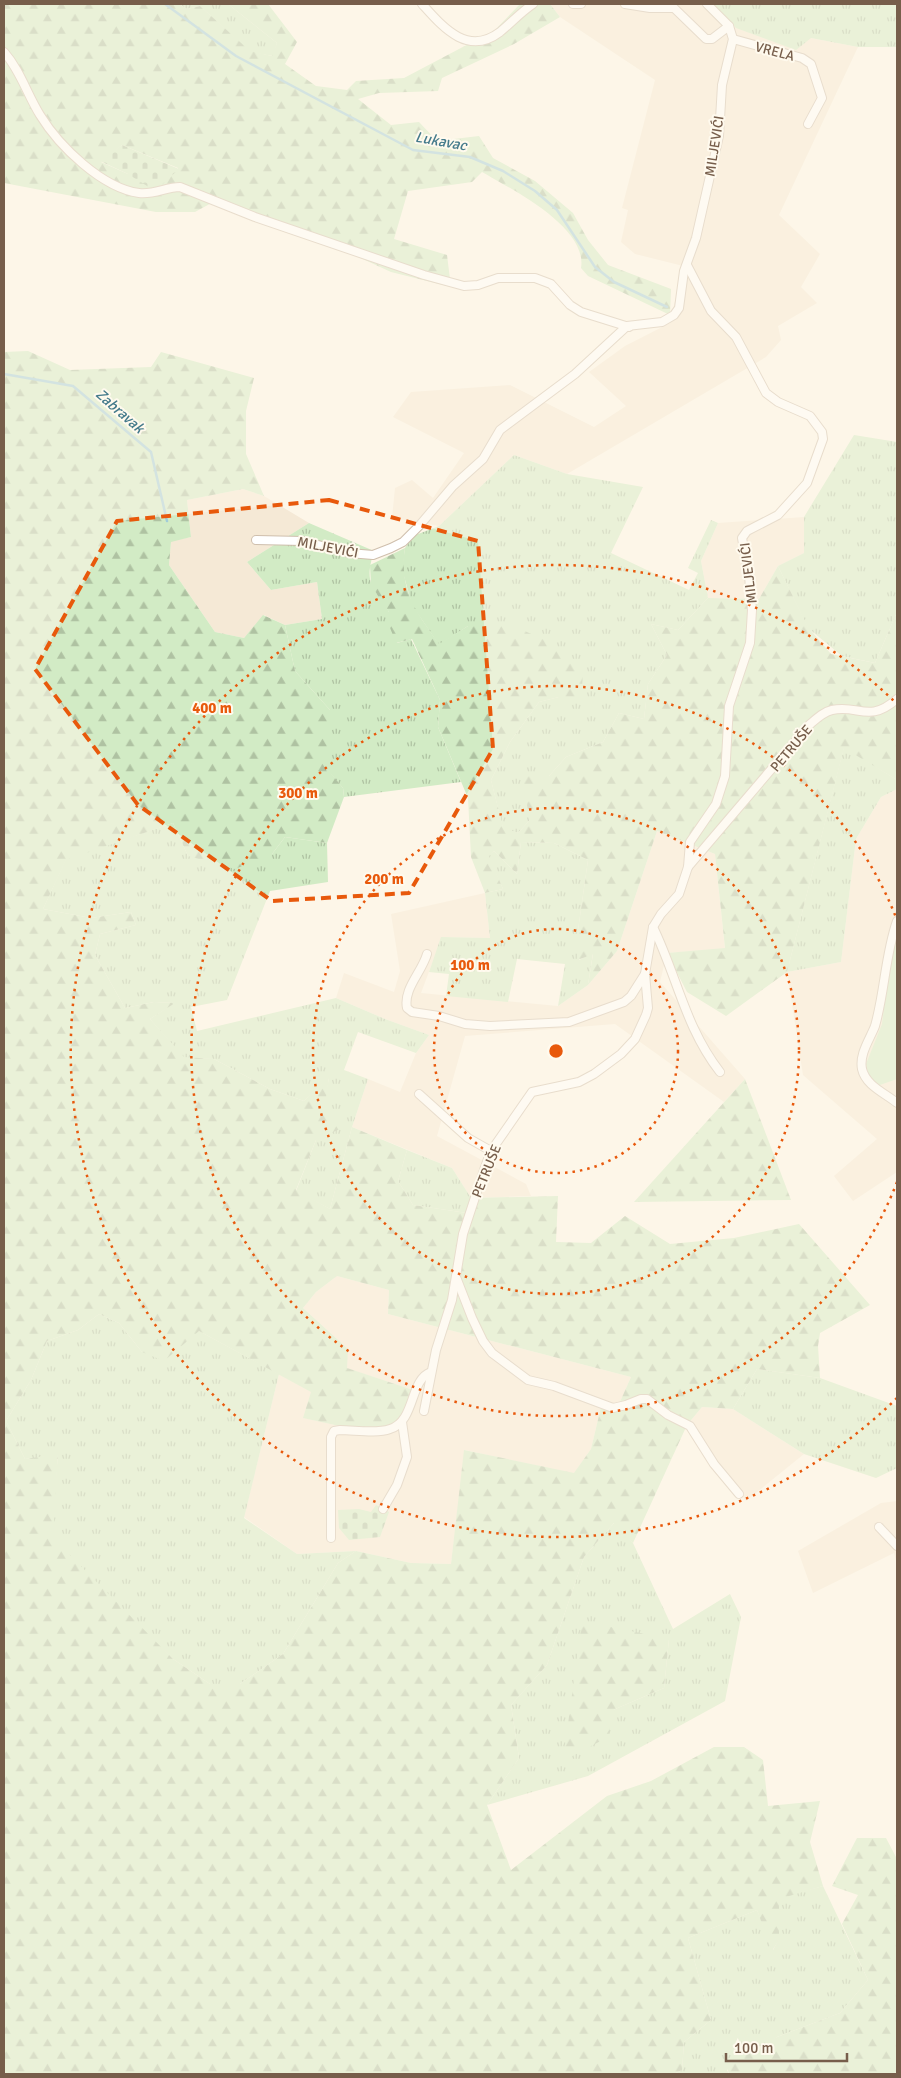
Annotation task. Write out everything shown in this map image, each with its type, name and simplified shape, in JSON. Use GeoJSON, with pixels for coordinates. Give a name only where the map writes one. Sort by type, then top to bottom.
{"type":"FeatureCollection","features":[{"type":"Feature","properties":{"kind":"street"},"geometry":{"type":"LineString","coordinates":[[422,4],[446,30],[456,37],[470,41],[485,39],[498,33],[533,4]]}},
{"type":"Feature","properties":{"kind":"street"},"geometry":{"type":"LineString","coordinates":[[573,4],[581,4]]}},
{"type":"Feature","properties":{"kind":"street"},"geometry":{"type":"LineString","coordinates":[[625,4],[650,8],[674,8],[706,39],[712,39],[729,26]]}},
{"type":"Feature","properties":{"kind":"street"},"geometry":{"type":"LineString","coordinates":[[707,4],[729,26],[733,39]]}},
{"type":"Feature","properties":{"kind":"street","name":"VRELA"},"geometry":{"type":"LineString","coordinates":[[733,39],[802,58],[810,64],[822,98],[808,124]]}},
{"type":"Feature","properties":{"kind":"street","name":"MILJEVIĆI"},"geometry":{"type":"LineString","coordinates":[[256,540],[304,541],[349,553],[373,556],[402,542],[453,486],[483,459],[500,430],[575,374],[613,338],[630,327],[662,322],[674,315],[679,308],[687,265],[696,238],[719,136],[722,85],[733,39]]}},
{"type":"Feature","properties":{"kind":"street"},"geometry":{"type":"LineString","coordinates":[[4,52],[15,67],[52,133],[84,165],[121,187],[138,193],[151,194],[169,187],[180,187],[255,217],[424,275],[464,286],[478,285],[498,278],[535,278],[551,284],[570,305],[581,312],[630,327]]}},
{"type":"Feature","properties":{"kind":"street","name":"MILJEVIĆI"},"geometry":{"type":"LineString","coordinates":[[687,265],[711,311],[736,337],[766,393],[778,402],[810,416],[822,432],[824,439],[807,483],[801,491],[778,515],[747,531],[742,538],[749,576],[752,610],[750,643],[730,706],[725,776],[716,804],[690,842],[688,867]]}},
{"type":"Feature","properties":{"kind":"street","name":"PETRUŠE"},"geometry":{"type":"LineString","coordinates":[[424,1411],[431,1372],[452,1300],[463,1234],[491,1151],[532,1092],[579,1082],[587,1078],[621,1054],[635,1039],[648,1008],[645,974],[653,927],[656,921],[679,894],[688,867],[809,726],[822,714],[838,709],[861,712],[877,711],[888,707],[897,699]]}},
{"type":"Feature","properties":{"kind":"street"},"geometry":{"type":"LineString","coordinates":[[690,842],[696,848],[706,847]]}},
{"type":"Feature","properties":{"kind":"street"},"geometry":{"type":"LineString","coordinates":[[897,921],[889,951],[875,1026],[861,1061],[864,1076],[870,1084],[897,1103]]}},
{"type":"Feature","properties":{"kind":"street"},"geometry":{"type":"LineString","coordinates":[[653,927],[685,1011],[708,1057],[720,1072]]}},
{"type":"Feature","properties":{"kind":"street","name":"PETRUŠE"},"geometry":{"type":"LineString","coordinates":[[427,954],[424,966],[407,995],[407,1008],[412,1012],[438,1016],[465,1024],[490,1026],[569,1022],[624,1002],[631,996],[645,974]]}},
{"type":"Feature","properties":{"kind":"street"},"geometry":{"type":"LineString","coordinates":[[419,1094],[468,1138],[491,1151]]}},
{"type":"Feature","properties":{"kind":"street"},"geometry":{"type":"LineString","coordinates":[[456,1276],[483,1341],[492,1353],[522,1377],[612,1408],[647,1399],[668,1415],[690,1426],[714,1464],[739,1494]]}},
{"type":"Feature","properties":{"kind":"street"},"geometry":{"type":"LineString","coordinates":[[331,1538],[330,1444],[334,1431],[391,1429],[402,1422],[420,1383],[426,1374],[431,1372]]}},
{"type":"Feature","properties":{"kind":"street"},"geometry":{"type":"LineString","coordinates":[[383,1508],[397,1484],[407,1457],[402,1422]]}},
{"type":"Feature","properties":{"kind":"street"},"geometry":{"type":"LineString","coordinates":[[879,1527],[897,1546]]}},
{"type":"Feature","properties":{"kind":"highlighted area"},"geometry":{"type":"Polygon","coordinates":[[[329,500],[478,541],[493,749],[409,893],[272,901],[138,805],[35,669],[117,521],[329,500]]]}},
{"type":"Feature","properties":{"kind":"shaded area"},"geometry":{"type":"Polygon","coordinates":[[[550,4],[704,4],[811,38],[858,47],[779,215],[820,254],[801,287],[817,303],[778,326],[781,340],[766,357],[567,474],[514,455],[439,526],[392,518],[395,488],[412,480],[433,498],[464,453],[393,417],[411,392],[510,385],[594,427],[626,406],[589,372],[625,346],[670,323],[683,266],[635,254],[621,242],[628,210],[622,208],[655,80],[560,17],[550,4]]]}},
{"type":"Feature","properties":{"kind":"shaded area"},"geometry":{"type":"Polygon","coordinates":[[[243,489],[264,496],[309,523],[247,562],[271,590],[317,582],[322,619],[285,625],[264,615],[244,638],[215,632],[169,565],[171,541],[191,537],[187,500],[243,489]]]}},
{"type":"Feature","properties":{"kind":"shaded area"},"geometry":{"type":"Polygon","coordinates":[[[804,517],[804,553],[778,566],[759,599],[708,598],[701,561],[718,523],[804,517]]]}},
{"type":"Feature","properties":{"kind":"shaded area"},"geometry":{"type":"Polygon","coordinates":[[[897,789],[897,1172],[853,1201],[834,1176],[877,1139],[803,1075],[787,972],[841,962],[856,839],[881,797],[897,789]]]}},
{"type":"Feature","properties":{"kind":"shaded area"},"geometry":{"type":"Polygon","coordinates":[[[657,831],[715,854],[725,949],[667,953],[660,982],[745,1079],[724,1102],[615,1024],[465,1036],[437,1136],[526,1184],[531,1196],[471,1198],[452,1168],[352,1127],[368,1079],[400,1092],[416,1053],[429,1035],[336,998],[344,973],[394,992],[400,971],[391,914],[485,893],[490,938],[442,937],[421,993],[558,1006],[588,985],[617,951],[657,831]]]}},
{"type":"Feature","properties":{"kind":"shaded area"},"geometry":{"type":"Polygon","coordinates":[[[337,1276],[389,1290],[388,1314],[631,1377],[619,1404],[601,1407],[591,1449],[574,1474],[465,1450],[451,1564],[411,1563],[356,1551],[297,1554],[244,1517],[279,1374],[312,1392],[304,1418],[344,1427],[413,1390],[346,1368],[348,1349],[303,1308],[316,1292],[337,1276]]]}},
{"type":"Feature","properties":{"kind":"shaded area"},"geometry":{"type":"Polygon","coordinates":[[[702,1407],[733,1409],[804,1454],[746,1501],[687,1425],[702,1407]]]}},
{"type":"Feature","properties":{"kind":"shaded area"},"geometry":{"type":"Polygon","coordinates":[[[897,1501],[897,1564],[894,1553],[813,1593],[798,1551],[881,1503],[897,1501]]]}},
{"type":"Feature","properties":{"kind":"green space"},"geometry":{"type":"Polygon","coordinates":[[[4,4],[179,4],[187,9],[200,6],[250,51],[272,56],[277,43],[228,4],[268,4],[297,42],[285,64],[316,86],[347,90],[356,81],[404,78],[495,30],[520,4],[550,4],[560,17],[514,44],[442,78],[438,91],[379,93],[358,99],[391,125],[419,122],[437,141],[479,136],[493,158],[535,181],[573,213],[588,240],[608,265],[671,289],[670,315],[588,276],[581,268],[580,253],[573,238],[560,224],[528,199],[482,172],[472,182],[408,191],[394,239],[447,255],[451,287],[391,272],[291,226],[217,200],[195,212],[156,212],[4,183],[4,4]],[[122,145],[101,162],[128,174],[178,168],[122,145]]]}},
{"type":"Feature","properties":{"kind":"green space"},"geometry":{"type":"Polygon","coordinates":[[[179,4],[228,4],[277,43],[273,56],[250,52],[200,6],[187,9],[179,4]]]}},
{"type":"Feature","properties":{"kind":"green space"},"geometry":{"type":"Polygon","coordinates":[[[712,4],[896,4],[897,47],[858,47],[811,38],[796,50],[736,28],[712,4]]]}},
{"type":"Feature","properties":{"kind":"green space"},"geometry":{"type":"Polygon","coordinates":[[[122,145],[179,169],[155,191],[128,174],[100,161],[122,145]]]}},
{"type":"Feature","properties":{"kind":"green space"},"geometry":{"type":"Polygon","coordinates":[[[28,351],[70,370],[151,367],[161,352],[254,378],[246,411],[246,454],[264,496],[243,489],[187,500],[191,537],[171,542],[169,565],[215,632],[244,638],[263,615],[285,625],[295,671],[330,710],[332,743],[320,760],[343,788],[344,797],[327,843],[285,837],[272,854],[235,869],[188,856],[173,823],[66,860],[43,909],[91,918],[131,912],[136,925],[100,934],[95,955],[125,1008],[154,1002],[175,1003],[150,1019],[184,1057],[214,1059],[270,1089],[304,1101],[329,1077],[324,1113],[340,1129],[316,1140],[296,1190],[330,1209],[352,1127],[407,1150],[398,1181],[413,1205],[467,1213],[471,1198],[558,1196],[556,1242],[591,1243],[625,1216],[670,1244],[734,1238],[799,1224],[870,1305],[820,1333],[818,1346],[820,1378],[757,1369],[733,1409],[702,1407],[687,1425],[633,1543],[614,1523],[584,1557],[547,1665],[511,1705],[519,1758],[487,1805],[511,1870],[607,1796],[651,1781],[714,1747],[744,1747],[763,1760],[768,1806],[820,1801],[810,1842],[823,1886],[779,1899],[779,1940],[772,1951],[757,1910],[688,1938],[711,2020],[684,2042],[682,2070],[674,2074],[4,2074],[4,352],[28,351]],[[337,1276],[316,1292],[303,1308],[348,1349],[347,1368],[413,1390],[404,1415],[392,1427],[344,1427],[303,1418],[311,1392],[199,1331],[164,1361],[142,1352],[119,1323],[99,1314],[78,1330],[47,1341],[31,1380],[6,1421],[25,1459],[58,1454],[53,1538],[173,1659],[210,1684],[240,1684],[283,1654],[338,1563],[356,1551],[411,1563],[451,1564],[464,1450],[574,1473],[591,1449],[601,1407],[619,1404],[631,1377],[388,1314],[389,1290],[337,1276]]]}},
{"type":"Feature","properties":{"kind":"green space"},"geometry":{"type":"Polygon","coordinates":[[[854,435],[897,442],[897,612],[875,663],[842,656],[808,628],[778,566],[804,553],[804,517],[854,435]]]}},
{"type":"Feature","properties":{"kind":"green space"},"geometry":{"type":"Polygon","coordinates":[[[514,455],[567,474],[643,487],[611,553],[689,590],[698,573],[688,568],[711,520],[718,523],[701,561],[708,598],[678,630],[651,624],[667,655],[648,684],[644,719],[619,713],[603,742],[566,757],[549,776],[530,820],[518,833],[503,828],[491,780],[510,742],[539,702],[559,697],[468,626],[439,645],[412,605],[402,569],[405,548],[413,536],[439,526],[514,455]]]}},
{"type":"Feature","properties":{"kind":"green space"},"geometry":{"type":"Polygon","coordinates":[[[309,523],[374,551],[370,573],[372,586],[389,612],[397,643],[411,639],[440,700],[438,727],[461,782],[344,797],[343,788],[319,760],[330,710],[295,671],[285,625],[322,619],[317,582],[271,590],[247,562],[309,523]]]}},
{"type":"Feature","properties":{"kind":"green space"},"geometry":{"type":"Polygon","coordinates":[[[405,548],[404,563],[407,589],[423,621],[439,644],[468,626],[514,626],[555,645],[583,673],[581,701],[559,697],[539,702],[510,742],[491,780],[503,827],[518,833],[530,820],[521,775],[549,776],[566,757],[603,742],[619,713],[644,719],[648,684],[667,655],[651,624],[678,630],[708,598],[759,599],[778,566],[808,627],[831,654],[875,663],[897,612],[897,780],[844,748],[787,972],[726,1016],[687,992],[667,953],[725,948],[715,854],[657,831],[617,951],[588,985],[593,954],[578,960],[578,930],[588,860],[554,843],[521,842],[517,874],[494,851],[489,856],[503,889],[485,893],[471,857],[468,798],[438,727],[440,700],[412,639],[396,643],[387,620],[389,612],[371,585],[370,565],[405,548]]]}},
{"type":"Feature","properties":{"kind":"green space"},"geometry":{"type":"Polygon","coordinates":[[[844,747],[897,780],[897,789],[881,797],[856,839],[841,962],[787,972],[844,747]]]}},
{"type":"Feature","properties":{"kind":"green space"},"geometry":{"type":"Polygon","coordinates":[[[173,823],[188,856],[272,854],[285,837],[327,843],[328,882],[270,891],[227,1000],[191,1007],[197,1031],[336,998],[429,1035],[416,1053],[358,1032],[344,1070],[368,1079],[352,1127],[330,1209],[296,1191],[316,1140],[329,1078],[304,1101],[270,1089],[214,1059],[184,1058],[150,1019],[174,1003],[154,1002],[125,1008],[95,955],[100,934],[136,925],[131,912],[91,918],[43,909],[66,859],[173,823]]]}},
{"type":"Feature","properties":{"kind":"green space"},"geometry":{"type":"Polygon","coordinates":[[[521,842],[554,843],[588,860],[578,930],[579,960],[593,953],[588,985],[558,1006],[565,964],[517,959],[508,1002],[446,996],[449,974],[429,972],[441,937],[490,938],[485,893],[503,889],[488,856],[494,851],[517,874],[521,842]]]}},
{"type":"Feature","properties":{"kind":"green space"},"geometry":{"type":"Polygon","coordinates":[[[897,931],[897,1079],[877,1086],[869,1077],[866,1064],[882,1024],[888,974],[897,931]]]}},
{"type":"Feature","properties":{"kind":"green space"},"geometry":{"type":"Polygon","coordinates":[[[745,1079],[791,1200],[634,1202],[745,1079]]]}},
{"type":"Feature","properties":{"kind":"green space"},"geometry":{"type":"Polygon","coordinates":[[[407,1150],[452,1168],[471,1198],[467,1213],[413,1205],[398,1181],[407,1150]]]}},
{"type":"Feature","properties":{"kind":"green space"},"geometry":{"type":"Polygon","coordinates":[[[99,1314],[119,1323],[142,1352],[199,1331],[279,1374],[244,1518],[297,1554],[356,1551],[338,1563],[283,1654],[240,1684],[210,1684],[173,1659],[50,1544],[58,1455],[25,1459],[6,1421],[31,1380],[47,1341],[78,1330],[99,1314]]]}},
{"type":"Feature","properties":{"kind":"green space"},"geometry":{"type":"Polygon","coordinates":[[[757,1369],[820,1378],[897,1406],[897,1468],[876,1478],[804,1454],[733,1409],[757,1369]]]}},
{"type":"Feature","properties":{"kind":"green space"},"geometry":{"type":"Polygon","coordinates":[[[376,1505],[389,1512],[380,1537],[349,1540],[339,1528],[338,1510],[359,1509],[371,1512],[376,1505]]]}},
{"type":"Feature","properties":{"kind":"green space"},"geometry":{"type":"Polygon","coordinates":[[[615,1522],[633,1543],[673,1629],[730,1594],[741,1617],[725,1701],[588,1776],[487,1805],[519,1758],[511,1705],[547,1665],[584,1557],[615,1522]],[[669,1639],[613,1710],[664,1688],[669,1639]]]}},
{"type":"Feature","properties":{"kind":"green space"},"geometry":{"type":"Polygon","coordinates":[[[582,1621],[669,1639],[664,1688],[613,1710],[608,1737],[563,1761],[582,1621]]]}},
{"type":"Feature","properties":{"kind":"green space"},"geometry":{"type":"Polygon","coordinates":[[[857,1838],[886,1838],[897,1859],[897,2074],[729,2074],[725,2060],[777,2037],[840,2013],[868,1980],[842,1924],[858,1895],[832,1886],[857,1838]]]}},
{"type":"Feature","properties":{"kind":"green space"},"geometry":{"type":"Polygon","coordinates":[[[823,1886],[868,1980],[840,2013],[777,2037],[727,2070],[729,2074],[674,2074],[682,2070],[684,2042],[711,2020],[688,1938],[757,1910],[773,1950],[779,1939],[779,1898],[823,1886]]]}},
{"type":"Feature","properties":{"kind":"waterway","name":"Lukavac"},"geometry":{"type":"LineString","coordinates":[[165,4],[236,56],[413,150],[470,157],[503,171],[535,191],[557,210],[595,267],[614,282],[667,307]]}},
{"type":"Feature","properties":{"kind":"waterway","name":"Zabravak"},"geometry":{"type":"LineString","coordinates":[[4,374],[73,386],[151,452],[167,521]]}}]}
